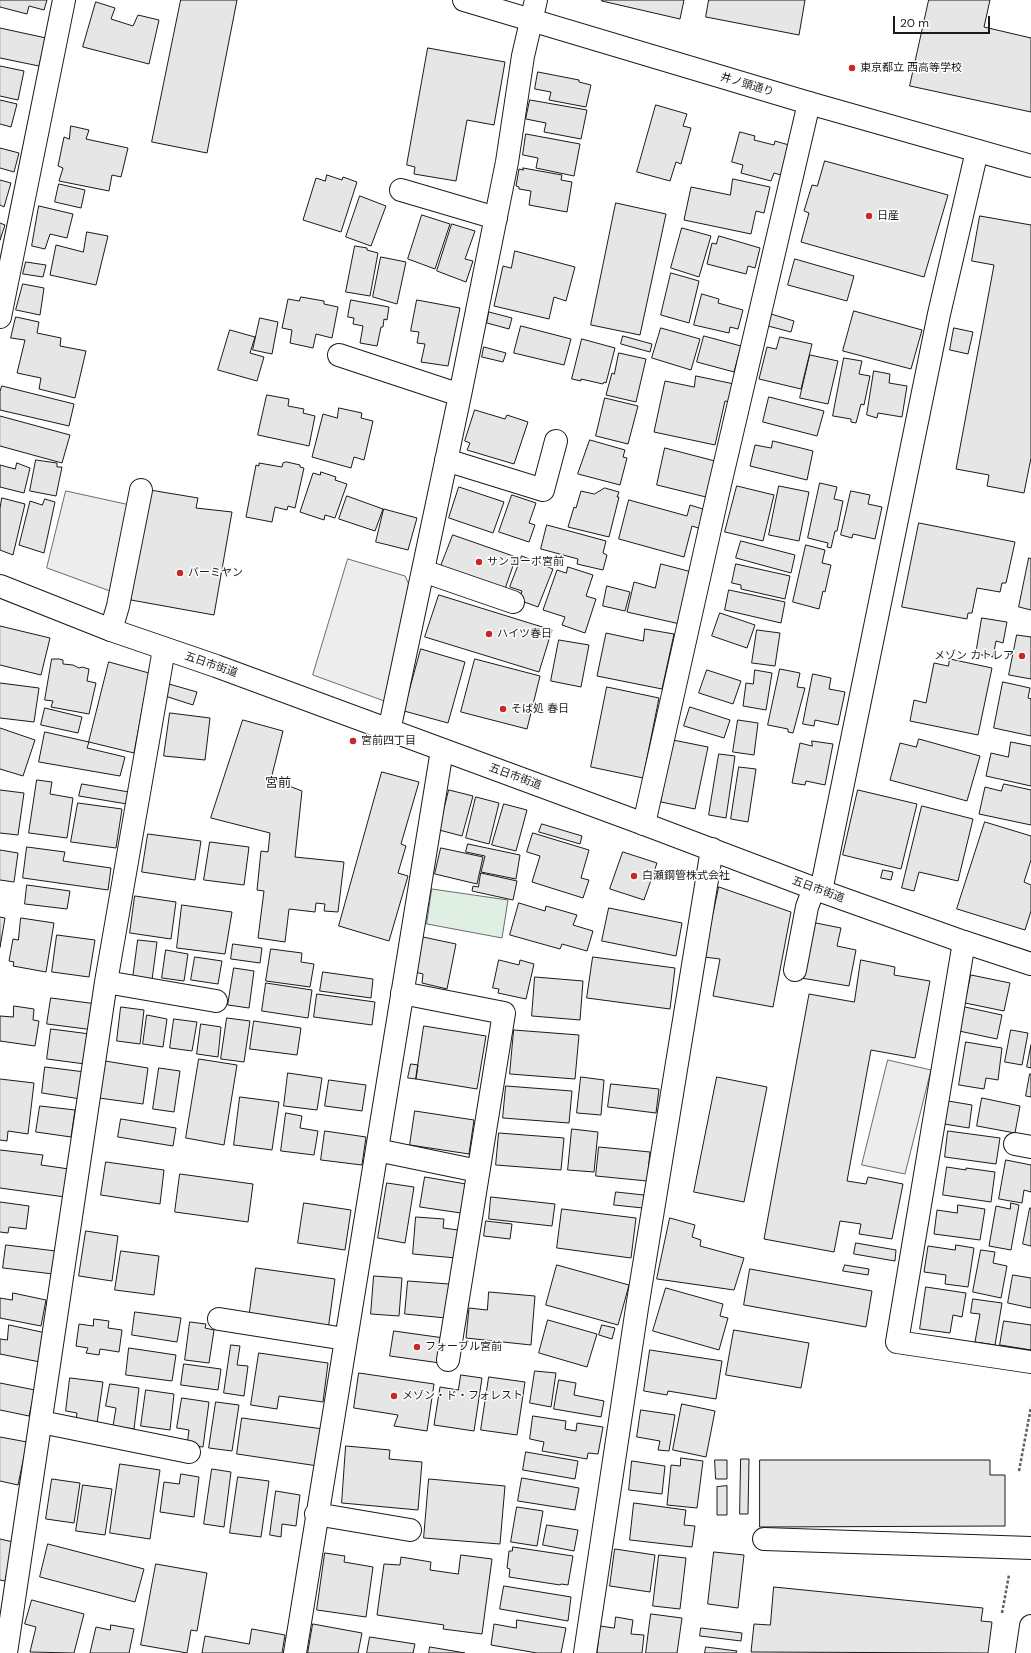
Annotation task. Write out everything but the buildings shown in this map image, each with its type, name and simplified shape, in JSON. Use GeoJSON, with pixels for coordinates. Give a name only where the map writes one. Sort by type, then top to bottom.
{"type":"FeatureCollection","features":[{"type":"Feature","properties":{"kind":"street"},"geometry":{"type":"LineString","coordinates":[[0,317],[64,0]]}},
{"type":"Feature","properties":{"kind":"street","name":"井ノ頭通り"},"geometry":{"type":"LineString","coordinates":[[464,0],[533,10],[809,103],[1031,166]]}},
{"type":"Feature","properties":{"kind":"street"},"geometry":{"type":"LineString","coordinates":[[389,731],[496,218],[507,162],[523,56],[533,10]]}},
{"type":"Feature","properties":{"kind":"street"},"geometry":{"type":"LineString","coordinates":[[644,824],[718,493],[809,103]]}},
{"type":"Feature","properties":{"kind":"street"},"geometry":{"type":"LineString","coordinates":[[794,970],[807,907],[817,889],[939,314],[977,151]]}},
{"type":"Feature","properties":{"kind":"street"},"geometry":{"type":"LineString","coordinates":[[401,190],[496,218]]}},
{"type":"Feature","properties":{"kind":"street"},"geometry":{"type":"LineString","coordinates":[[339,355],[460,395]]}},
{"type":"Feature","properties":{"kind":"street"},"geometry":{"type":"LineString","coordinates":[[446,460],[543,490],[556,441]]}},
{"type":"Feature","properties":{"kind":"street"},"geometry":{"type":"LineString","coordinates":[[111,630],[118,606],[141,490]]}},
{"type":"Feature","properties":{"kind":"street"},"geometry":{"type":"LineString","coordinates":[[423,571],[513,602]]}},
{"type":"Feature","properties":{"kind":"street","name":"五日市街道"},"geometry":{"type":"LineString","coordinates":[[0,586],[111,630],[216,666],[817,889],[964,942],[1031,964]]}},
{"type":"Feature","properties":{"kind":"street"},"geometry":{"type":"LineString","coordinates":[[6,1653],[106,982],[164,649]]}},
{"type":"Feature","properties":{"kind":"street"},"geometry":{"type":"LineString","coordinates":[[295,1653],[316,1514],[442,750]]}},
{"type":"Feature","properties":{"kind":"street"},"geometry":{"type":"LineString","coordinates":[[585,1653],[637,1308],[712,850]]}},
{"type":"Feature","properties":{"kind":"street"},"geometry":{"type":"LineString","coordinates":[[964,942],[897,1342],[1031,1362]]}},
{"type":"Feature","properties":{"kind":"street"},"geometry":{"type":"LineString","coordinates":[[106,982],[216,1001]]}},
{"type":"Feature","properties":{"kind":"street"},"geometry":{"type":"LineString","coordinates":[[402,993],[504,1013],[448,1360]]}},
{"type":"Feature","properties":{"kind":"street"},"geometry":{"type":"LineString","coordinates":[[377,1150],[478,1171]]}},
{"type":"Feature","properties":{"kind":"street"},"geometry":{"type":"LineString","coordinates":[[219,1319],[345,1339]]}},
{"type":"Feature","properties":{"kind":"street"},"geometry":{"type":"LineString","coordinates":[[41,1422],[189,1452]]}},
{"type":"Feature","properties":{"kind":"street"},"geometry":{"type":"LineString","coordinates":[[316,1514],[410,1530]]}},
{"type":"Feature","properties":{"kind":"street"},"geometry":{"type":"LineString","coordinates":[[764,1539],[1031,1548]]}},
{"type":"Feature","properties":{"kind":"street"},"geometry":{"type":"LineString","coordinates":[[1027,1653],[1031,1626]]}},
{"type":"Feature","properties":{"kind":"path"},"geometry":{"type":"LineString","coordinates":[[1018,1471],[1031,1407]]}},
{"type":"Feature","properties":{"kind":"path"},"geometry":{"type":"LineString","coordinates":[[1002,1613],[1010,1574],[1016,1575]]}},
{"type":"Feature","properties":{"kind":"green space"},"geometry":{"type":"Polygon","coordinates":[[[432,889],[508,900],[502,938],[427,924],[432,889]]]}},
{"type":"Feature","properties":{"kind":"shaded area"},"geometry":{"type":"Polygon","coordinates":[[[66,491],[130,505],[110,591],[47,568],[66,491]]]}},
{"type":"Feature","properties":{"kind":"shaded area"},"geometry":{"type":"Polygon","coordinates":[[[348,559],[405,576],[411,589],[387,702],[313,675],[348,559]]]}},
{"type":"Feature","properties":{"kind":"shaded area"},"geometry":{"type":"Polygon","coordinates":[[[888,1060],[931,1070],[905,1174],[862,1165],[888,1060]]]}},
{"type":"Feature","properties":{"kind":"place","name":"東京都立 西高等学校"},"geometry":{"type":"Point","coordinates":[852,68]}},
{"type":"Feature","properties":{"kind":"place","name":"日産"},"geometry":{"type":"Point","coordinates":[869,216]}},
{"type":"Feature","properties":{"kind":"place","name":"サンコーポ宮前"},"geometry":{"type":"Point","coordinates":[479,562]}},
{"type":"Feature","properties":{"kind":"place","name":"バーミヤン"},"geometry":{"type":"Point","coordinates":[180,573]}},
{"type":"Feature","properties":{"kind":"place","name":"ハイツ春日"},"geometry":{"type":"Point","coordinates":[489,634]}},
{"type":"Feature","properties":{"kind":"place","name":"メゾン カトレア"},"geometry":{"type":"Point","coordinates":[1022,656]}},
{"type":"Feature","properties":{"kind":"place","name":"そば処 春日"},"geometry":{"type":"Point","coordinates":[503,709]}},
{"type":"Feature","properties":{"kind":"place","name":"宮前四丁目"},"geometry":{"type":"Point","coordinates":[353,741]}},
{"type":"Feature","properties":{"kind":"place","name":"白瀬鋼管株式会社"},"geometry":{"type":"Point","coordinates":[634,876]}},
{"type":"Feature","properties":{"kind":"place","name":"フォーブル宮前"},"geometry":{"type":"Point","coordinates":[417,1347]}},
{"type":"Feature","properties":{"kind":"place","name":"メゾン・ド・フォレスト"},"geometry":{"type":"Point","coordinates":[394,1396]}},
{"type":"Feature","properties":{"kind":"district","name":"宮前"},"geometry":{"type":"Point","coordinates":[278,784]}}]}
